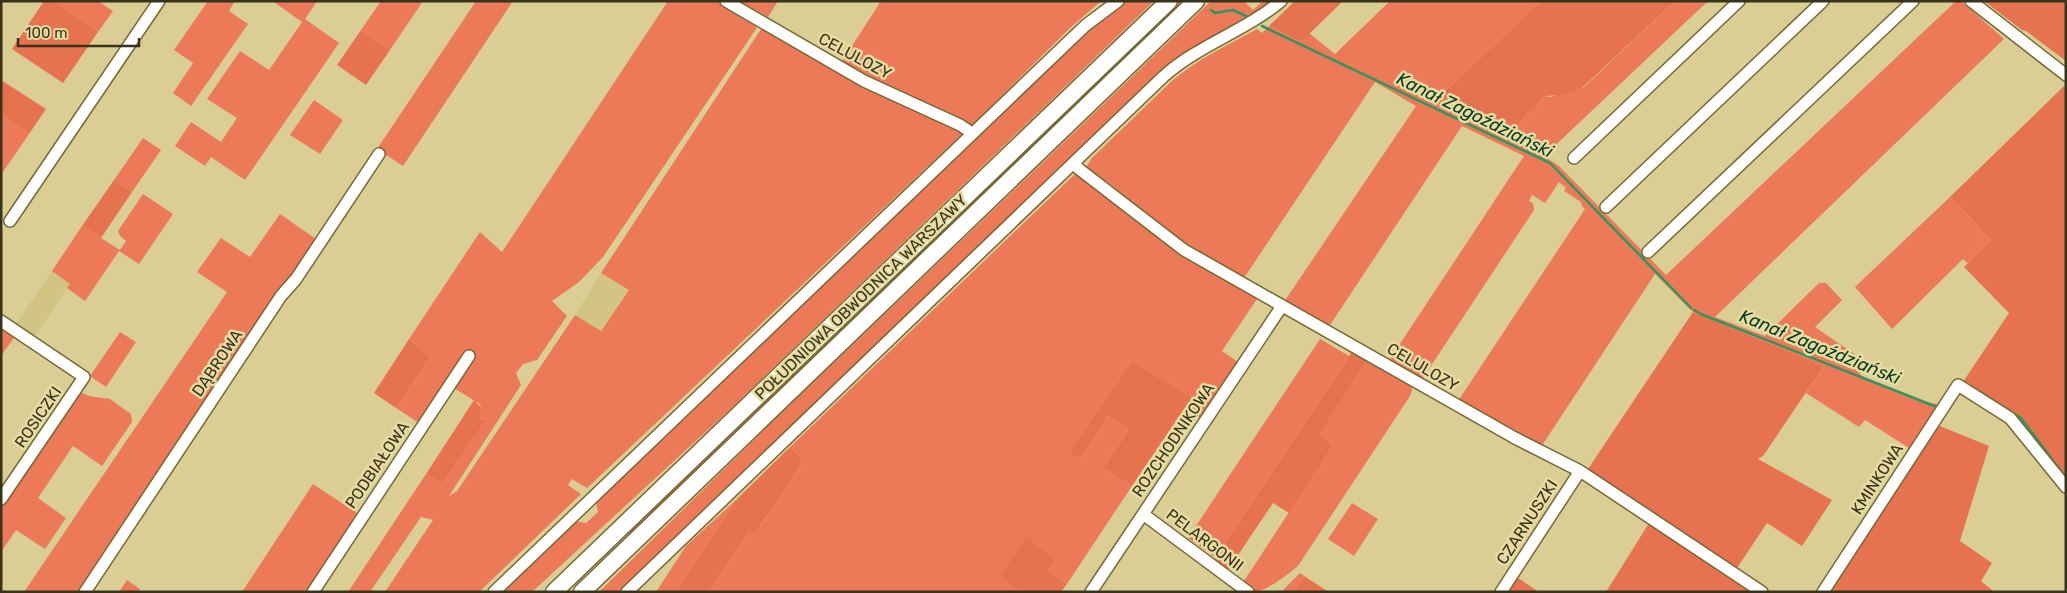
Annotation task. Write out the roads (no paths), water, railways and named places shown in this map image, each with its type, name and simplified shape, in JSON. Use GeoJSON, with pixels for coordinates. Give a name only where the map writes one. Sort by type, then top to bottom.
{"type":"FeatureCollection","features":[{"type":"Feature","properties":{"kind":"highway","name":"POŁUDNIOWA OBWODNICA WARSZAWY"},"geometry":{"type":"LineString","coordinates":[[548,592],[560,586],[1169,1]]}},
{"type":"Feature","properties":{"kind":"highway","name":"POŁUDNIOWA OBWODNICA WARSZAWY"},"geometry":{"type":"LineString","coordinates":[[582,592],[1196,1]]}},
{"type":"Feature","properties":{"kind":"street"},"geometry":{"type":"LineString","coordinates":[[10,221],[159,1]]}},
{"type":"Feature","properties":{"kind":"street","name":"CELULOZY"},"geometry":{"type":"LineString","coordinates":[[726,1],[864,81],[960,125],[972,133]]}},
{"type":"Feature","properties":{"kind":"street"},"geometry":{"type":"LineString","coordinates":[[494,592],[1086,25],[1118,1]]}},
{"type":"Feature","properties":{"kind":"street"},"geometry":{"type":"LineString","coordinates":[[627,592],[1177,65],[1208,45],[1260,17],[1281,1]]}},
{"type":"Feature","properties":{"kind":"street"},"geometry":{"type":"LineString","coordinates":[[1574,158],[1739,1]]}},
{"type":"Feature","properties":{"kind":"street"},"geometry":{"type":"LineString","coordinates":[[1606,207],[1823,1]]}},
{"type":"Feature","properties":{"kind":"street"},"geometry":{"type":"LineString","coordinates":[[1648,252],[1913,1]]}},
{"type":"Feature","properties":{"kind":"street"},"geometry":{"type":"LineString","coordinates":[[1971,1],[2066,76]]}},
{"type":"Feature","properties":{"kind":"street","name":"DĄBROWA"},"geometry":{"type":"LineString","coordinates":[[85,592],[281,296],[296,279],[379,154]]}},
{"type":"Feature","properties":{"kind":"street","name":"CELULOZY"},"geometry":{"type":"LineString","coordinates":[[1074,164],[1079,170],[1184,250],[1515,438],[1580,471],[1762,592]]}},
{"type":"Feature","properties":{"kind":"street","name":"ROZCHODNIKOWA"},"geometry":{"type":"LineString","coordinates":[[1091,592],[1282,306]]}},
{"type":"Feature","properties":{"kind":"street","name":"ROSICZKI"},"geometry":{"type":"LineString","coordinates":[[1,321],[84,377],[1,499]]}},
{"type":"Feature","properties":{"kind":"street","name":"PODBIAŁOWA"},"geometry":{"type":"LineString","coordinates":[[313,592],[469,356]]}},
{"type":"Feature","properties":{"kind":"street","name":"KMINKOWA"},"geometry":{"type":"LineString","coordinates":[[1823,592],[1958,384],[2010,418],[2066,487]]}},
{"type":"Feature","properties":{"kind":"street","name":"CZARNUSZKI"},"geometry":{"type":"LineString","coordinates":[[1501,592],[1580,471]]}},
{"type":"Feature","properties":{"kind":"street","name":"PELARGONII"},"geometry":{"type":"LineString","coordinates":[[1143,514],[1248,592]]}},
{"type":"Feature","properties":{"kind":"waterway","name":"Kanał Zagoździański"},"geometry":{"type":"LineString","coordinates":[[1211,10],[1215,13],[1233,10],[1246,16]]}},
{"type":"Feature","properties":{"kind":"waterway","name":"Kanał Zagoździański"},"geometry":{"type":"LineString","coordinates":[[1262,26],[1550,163],[1691,308]]}},
{"type":"Feature","properties":{"kind":"waterway","name":"Kanał Zagoździański"},"geometry":{"type":"LineString","coordinates":[[1694,310],[1937,407]]}},
{"type":"Feature","properties":{"kind":"waterway","name":"Kanał Zagoździański"},"geometry":{"type":"LineString","coordinates":[[1980,392],[2021,418],[2066,478]]}}]}
